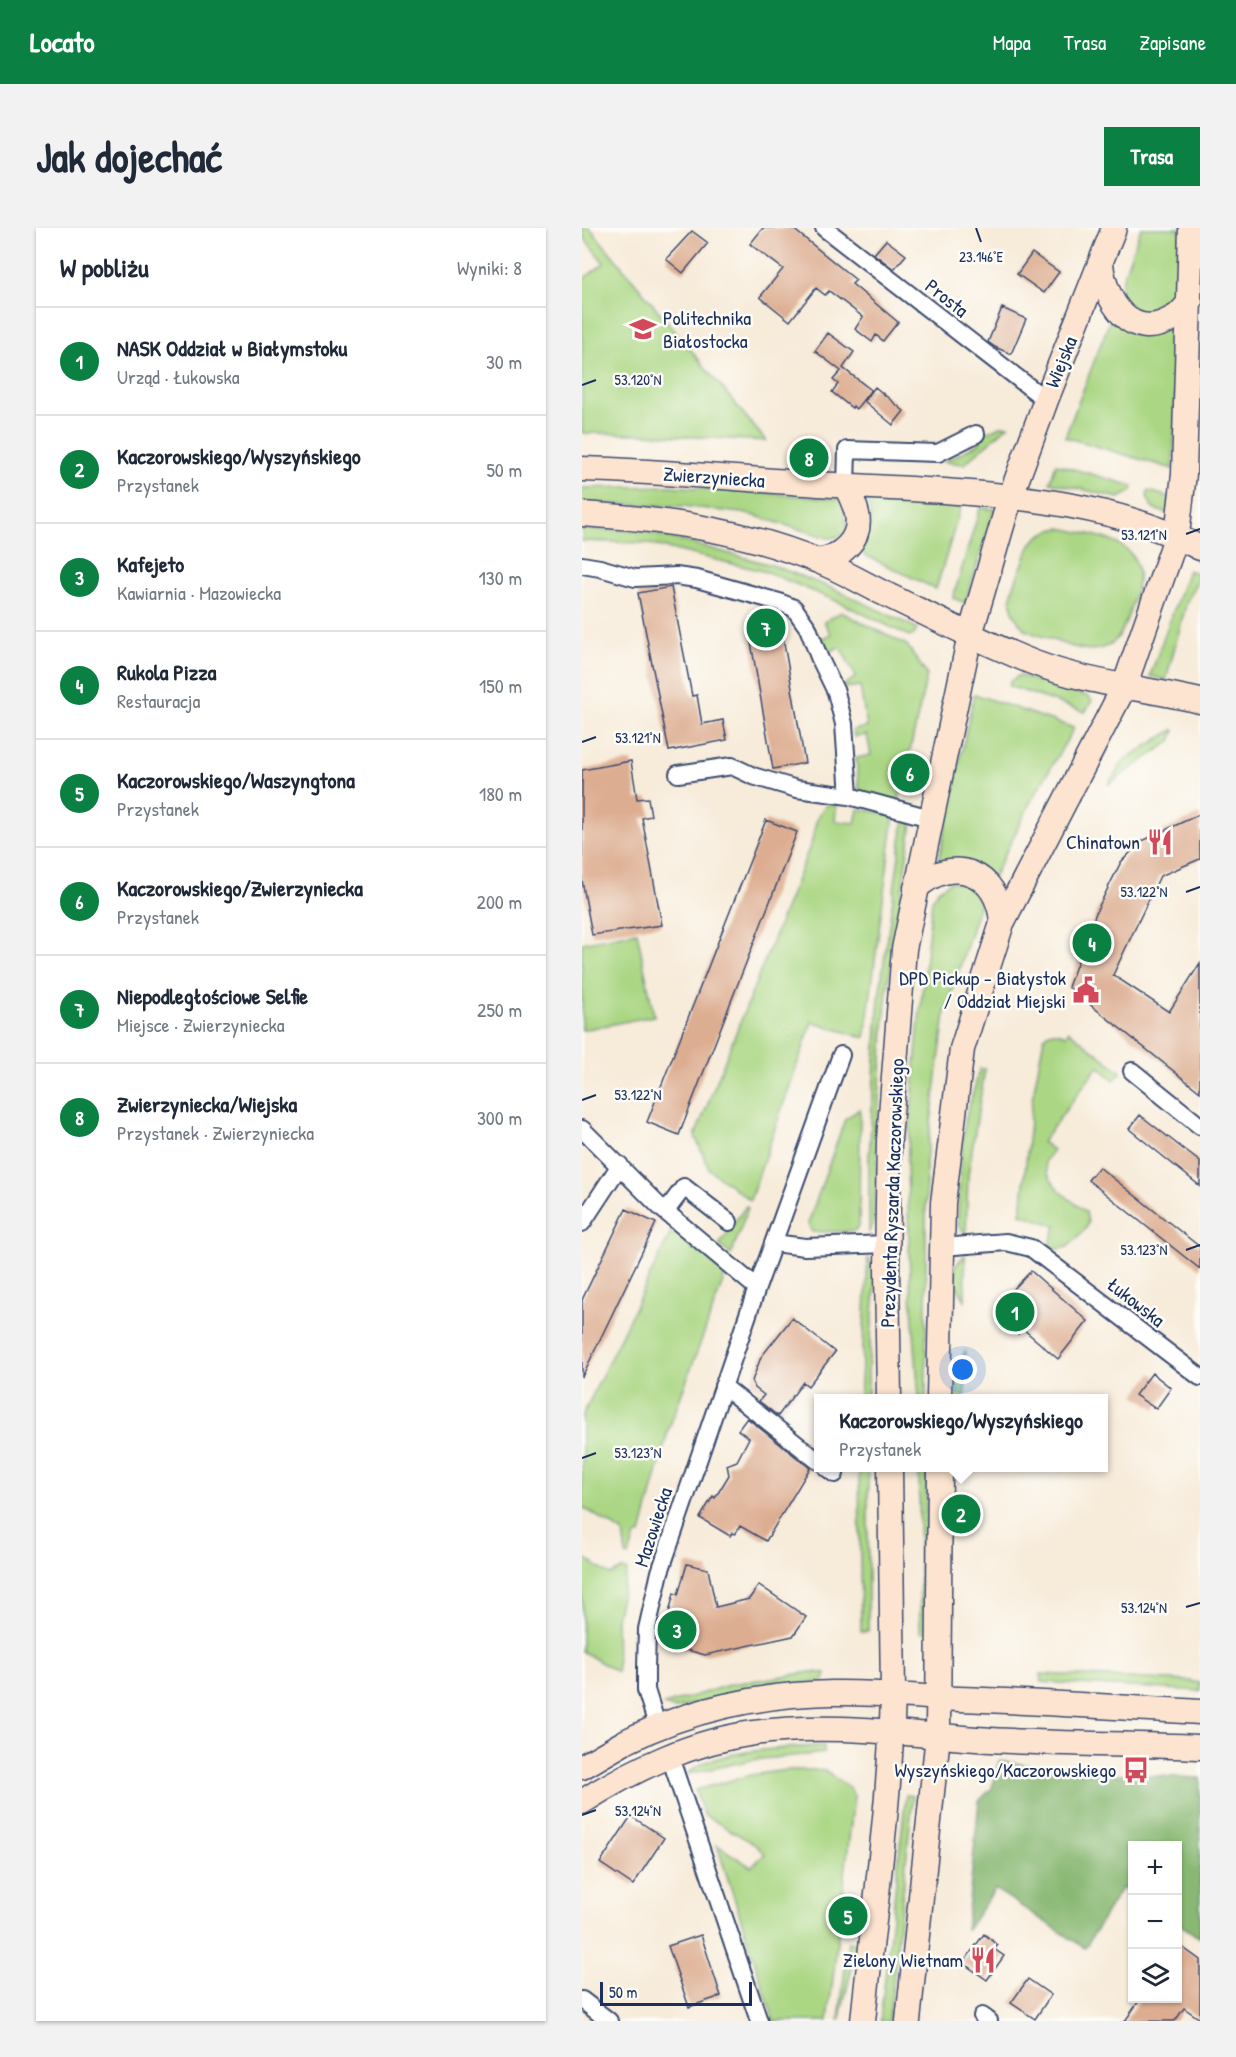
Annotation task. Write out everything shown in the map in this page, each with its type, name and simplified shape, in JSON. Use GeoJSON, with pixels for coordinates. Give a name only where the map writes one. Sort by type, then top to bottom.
{"type":"FeatureCollection","features":[{"type":"Feature","properties":{"kind":"main road","name":"Wiejska"},"geometry":{"type":"LineString","coordinates":[[970,635],[1010,498],[1114,228]]}},
{"type":"Feature","properties":{"kind":"main road"},"geometry":{"type":"LineString","coordinates":[[939,1394],[943,1203],[962,1050],[1002,923],[1124,687],[1177,535],[1184,474],[1191,228]]}},
{"type":"Feature","properties":{"kind":"main road"},"geometry":{"type":"LineString","coordinates":[[1101,264],[1106,290],[1116,308],[1129,321],[1144,327],[1159,323],[1173,318],[1190,302]]}},
{"type":"Feature","properties":{"kind":"main road","name":"Zwierzyniecka"},"geometry":{"type":"LineString","coordinates":[[582,469],[1010,498],[1089,509],[1177,535],[1200,548]]}},
{"type":"Feature","properties":{"kind":"main road"},"geometry":{"type":"LineString","coordinates":[[818,561],[831,558],[843,551],[852,541],[857,515],[846,486]]}},
{"type":"Feature","properties":{"kind":"main road"},"geometry":{"type":"LineString","coordinates":[[582,514],[697,526],[759,540],[818,561],[1033,663],[1080,677],[1200,701]]}},
{"type":"Feature","properties":{"kind":"main road","name":"Prezydenta Ryszarda Kaczorowskiego"},"geometry":{"type":"LineString","coordinates":[[889,1394],[889,1140],[904,949],[970,635]]}},
{"type":"Feature","properties":{"kind":"main road"},"geometry":{"type":"LineString","coordinates":[[916,888],[927,878],[942,871],[957,870],[972,873],[985,881],[996,893],[1001,907],[1002,923]]}},
{"type":"Feature","properties":{"kind":"main road"},"geometry":{"type":"LineString","coordinates":[[863,2021],[889,1787],[892,1731],[890,1472]]}},
{"type":"Feature","properties":{"kind":"main road"},"geometry":{"type":"LineString","coordinates":[[908,2021],[938,1735],[940,1472]]}},
{"type":"Feature","properties":{"kind":"main road"},"geometry":{"type":"LineString","coordinates":[[582,1767],[627,1741],[658,1728],[697,1714],[769,1698],[831,1693],[893,1694],[1200,1712]]}},
{"type":"Feature","properties":{"kind":"main road"},"geometry":{"type":"LineString","coordinates":[[1108,1743],[1102,1738],[1100,1732],[1101,1718],[1106,1712],[1116,1707]]}},
{"type":"Feature","properties":{"kind":"main road"},"geometry":{"type":"LineString","coordinates":[[658,1728],[670,1757]]}},
{"type":"Feature","properties":{"kind":"main road"},"geometry":{"type":"LineString","coordinates":[[582,1802],[632,1774],[670,1757],[731,1737],[775,1730],[892,1731],[990,1740],[1200,1747]]}},
{"type":"Feature","properties":{"kind":"street","name":"Prosta"},"geometry":{"type":"LineString","coordinates":[[824,228],[1046,400]]}},
{"type":"Feature","properties":{"kind":"street"},"geometry":{"type":"LineString","coordinates":[[846,486],[847,450],[938,453],[976,434]]}},
{"type":"Feature","properties":{"kind":"street"},"geometry":{"type":"LineString","coordinates":[[582,565],[635,578],[676,576],[697,579],[794,608],[808,628],[836,692],[844,724],[849,796]]}},
{"type":"Feature","properties":{"kind":"street"},"geometry":{"type":"LineString","coordinates":[[678,774],[732,766],[753,776],[797,789],[849,796],[930,818]]}},
{"type":"Feature","properties":{"kind":"street","name":"Mazowiecka"},"geometry":{"type":"LineString","coordinates":[[658,1728],[646,1690],[647,1629],[660,1572],[757,1288],[841,1055]]}},
{"type":"Feature","properties":{"kind":"street"},"geometry":{"type":"LineString","coordinates":[[1132,1071],[1200,1126]]}},
{"type":"Feature","properties":{"kind":"street"},"geometry":{"type":"LineString","coordinates":[[582,1129],[666,1211],[757,1288]]}},
{"type":"Feature","properties":{"kind":"street"},"geometry":{"type":"LineString","coordinates":[[582,1223],[620,1165]]}},
{"type":"Feature","properties":{"kind":"street"},"geometry":{"type":"LineString","coordinates":[[666,1211],[684,1187],[729,1222]]}},
{"type":"Feature","properties":{"kind":"street","name":"Łukowska"},"geometry":{"type":"LineString","coordinates":[[942,1247],[1006,1242],[1031,1248],[1200,1377]]}},
{"type":"Feature","properties":{"kind":"street"},"geometry":{"type":"LineString","coordinates":[[774,1243],[805,1247],[888,1244]]}},
{"type":"Feature","properties":{"kind":"street"},"geometry":{"type":"LineString","coordinates":[[723,1386],[814,1457]]}},
{"type":"Feature","properties":{"kind":"street"},"geometry":{"type":"LineString","coordinates":[[670,1757],[759,2021]]}},
{"type":"Feature","properties":{"kind":"street"},"geometry":{"type":"LineString","coordinates":[[582,2000],[609,2021]]}},
{"type":"Feature","properties":{"kind":"green space","name":"Politechnika Białostocka"},"geometry":{"type":"Polygon","coordinates":[[[582,228],[590,228],[766,441],[582,433],[582,280],[604,263],[582,235],[582,228]]]}},
{"type":"Feature","properties":{"kind":"green space"},"geometry":{"type":"Polygon","coordinates":[[[1141,228],[1180,228],[1179,300],[1166,312],[1157,315],[1136,310],[1130,306],[1122,294],[1124,275],[1141,228]]]}},
{"type":"Feature","properties":{"kind":"green space"},"geometry":{"type":"Polygon","coordinates":[[[1112,315],[1178,327],[1173,469],[1065,437],[1112,315]]]}},
{"type":"Feature","properties":{"kind":"green space"},"geometry":{"type":"Polygon","coordinates":[[[1000,426],[1008,426],[964,464],[944,462],[980,443],[977,437],[1000,426]]]}},
{"type":"Feature","properties":{"kind":"green space"},"geometry":{"type":"Polygon","coordinates":[[[1056,464],[1133,486],[1131,492],[1119,498],[1050,482],[1056,464]]]}},
{"type":"Feature","properties":{"kind":"green space"},"geometry":{"type":"Polygon","coordinates":[[[670,486],[843,499],[847,531],[838,537],[828,538],[749,514],[684,506],[582,503],[582,488],[670,486]]]}},
{"type":"Feature","properties":{"kind":"green space"},"geometry":{"type":"Polygon","coordinates":[[[1148,491],[1170,497],[1167,513],[1153,509],[1147,497],[1148,491]]]}},
{"type":"Feature","properties":{"kind":"green space"},"geometry":{"type":"Polygon","coordinates":[[[867,500],[961,507],[936,589],[854,550],[870,527],[871,515],[867,500]]]}},
{"type":"Feature","properties":{"kind":"green space"},"geometry":{"type":"Polygon","coordinates":[[[980,508],[995,509],[965,603],[953,598],[980,508]]]}},
{"type":"Feature","properties":{"kind":"green space"},"geometry":{"type":"Polygon","coordinates":[[[1060,528],[1107,539],[1120,545],[1130,553],[1137,564],[1138,579],[1126,622],[1119,636],[1104,648],[1095,650],[1076,648],[1031,633],[1020,624],[1013,611],[1012,594],[1029,549],[1040,535],[1060,528]]]}},
{"type":"Feature","properties":{"kind":"green space"},"geometry":{"type":"Polygon","coordinates":[[[582,529],[645,531],[772,565],[834,589],[917,628],[914,635],[909,636],[841,603],[767,572],[645,543],[582,541],[582,529]]]}},
{"type":"Feature","properties":{"kind":"green space"},"geometry":{"type":"Polygon","coordinates":[[[1188,570],[1200,575],[1187,601],[1166,680],[1150,676],[1188,570]]]}},
{"type":"Feature","properties":{"kind":"green space"},"geometry":{"type":"Polygon","coordinates":[[[841,612],[907,645],[927,675],[898,804],[863,794],[859,788],[856,758],[871,755],[867,735],[854,737],[853,730],[867,727],[860,686],[845,688],[844,685],[856,677],[840,647],[823,654],[821,639],[831,634],[824,622],[841,612]]]}},
{"type":"Feature","properties":{"kind":"green space"},"geometry":{"type":"Polygon","coordinates":[[[1019,675],[1089,697],[1092,701],[1085,712],[1009,686],[1010,682],[1019,675]]]}},
{"type":"Feature","properties":{"kind":"green space"},"geometry":{"type":"Polygon","coordinates":[[[974,694],[1074,728],[1030,803],[991,882],[937,867],[974,694]]]}},
{"type":"Feature","properties":{"kind":"green space"},"geometry":{"type":"Polygon","coordinates":[[[1175,730],[1171,741],[1108,785],[1125,759],[1175,730]]]}},
{"type":"Feature","properties":{"kind":"green space"},"geometry":{"type":"Polygon","coordinates":[[[828,804],[835,804],[835,821],[855,823],[858,809],[894,814],[865,1038],[812,1022],[750,1200],[709,1169],[695,1136],[812,841],[818,816],[828,804]]]}},
{"type":"Feature","properties":{"kind":"green space"},"geometry":{"type":"Polygon","coordinates":[[[904,820],[912,822],[886,999],[874,1223],[869,1232],[869,1157],[879,997],[904,820]]]}},
{"type":"Feature","properties":{"kind":"green space"},"geometry":{"type":"Polygon","coordinates":[[[950,882],[961,883],[973,890],[980,904],[945,1014],[926,1161],[926,1394],[919,1394],[910,1281],[907,1162],[932,900],[938,890],[950,882]]]}},
{"type":"Feature","properties":{"kind":"green space"},"geometry":{"type":"Polygon","coordinates":[[[637,932],[654,1016],[582,1030],[582,943],[637,932]]]}},
{"type":"Feature","properties":{"kind":"green space"},"geometry":{"type":"Polygon","coordinates":[[[1069,1031],[1121,1073],[1114,1080],[1098,1066],[1042,1142],[1053,1150],[1045,1161],[1049,1177],[1066,1196],[1086,1212],[1088,1223],[1074,1241],[1067,1247],[1058,1249],[1049,1246],[1056,1226],[1021,1214],[1032,1100],[1044,1038],[1051,1032],[1066,1035],[1069,1031]]]}},
{"type":"Feature","properties":{"kind":"green space"},"geometry":{"type":"Polygon","coordinates":[[[980,1069],[985,1069],[968,1175],[966,1234],[958,1225],[960,1168],[965,1121],[980,1069]]]}},
{"type":"Feature","properties":{"kind":"green space"},"geometry":{"type":"Polygon","coordinates":[[[860,1109],[859,1227],[854,1231],[812,1232],[808,1224],[845,1119],[860,1109]]]}},
{"type":"Feature","properties":{"kind":"green space"},"geometry":{"type":"Polygon","coordinates":[[[746,1206],[748,1208],[731,1255],[719,1245],[746,1206]]]}},
{"type":"Feature","properties":{"kind":"green space"},"geometry":{"type":"Polygon","coordinates":[[[674,1226],[728,1268],[668,1431],[641,1534],[635,1536],[629,1556],[626,1555],[623,1532],[582,1507],[582,1417],[674,1226]]]}},
{"type":"Feature","properties":{"kind":"green space"},"geometry":{"type":"Polygon","coordinates":[[[965,1255],[965,1300],[955,1283],[955,1266],[965,1255]]]}},
{"type":"Feature","properties":{"kind":"green space"},"geometry":{"type":"Polygon","coordinates":[[[868,1258],[875,1270],[876,1278],[868,1394],[860,1394],[868,1258]]]}},
{"type":"Feature","properties":{"kind":"green space"},"geometry":{"type":"Polygon","coordinates":[[[965,1352],[965,1394],[957,1394],[956,1368],[965,1352]]]}},
{"type":"Feature","properties":{"kind":"green space"},"geometry":{"type":"Polygon","coordinates":[[[859,1472],[868,1472],[868,1631],[861,1631],[859,1472]]]}},
{"type":"Feature","properties":{"kind":"green space"},"geometry":{"type":"Polygon","coordinates":[[[919,1472],[926,1472],[926,1632],[920,1632],[919,1472]]]}},
{"type":"Feature","properties":{"kind":"green space"},"geometry":{"type":"Polygon","coordinates":[[[582,1556],[610,1575],[622,1569],[627,1571],[616,1618],[617,1672],[582,1651],[582,1556]]]}},
{"type":"Feature","properties":{"kind":"green space"},"geometry":{"type":"Polygon","coordinates":[[[810,1672],[826,1673],[824,1681],[752,1689],[675,1709],[664,1705],[732,1684],[810,1672]]]}},
{"type":"Feature","properties":{"kind":"green space"},"geometry":{"type":"Polygon","coordinates":[[[1041,1674],[1190,1681],[1200,1683],[1200,1691],[1042,1682],[1041,1674]]]}},
{"type":"Feature","properties":{"kind":"green space"},"geometry":{"type":"Polygon","coordinates":[[[824,1746],[824,1753],[751,1760],[688,1774],[698,1766],[731,1755],[772,1749],[824,1746]]]}},
{"type":"Feature","properties":{"kind":"green space"},"geometry":{"type":"Polygon","coordinates":[[[999,1761],[1074,1772],[1200,1778],[1200,1938],[1182,1926],[1182,1841],[1128,1841],[1128,1891],[1122,1887],[1085,1948],[995,1889],[966,1931],[979,1801],[992,1788],[999,1761]]]}},
{"type":"Feature","properties":{"kind":"green space"},"geometry":{"type":"Polygon","coordinates":[[[787,1770],[823,1770],[850,1788],[854,1796],[828,2021],[774,2021],[717,1845],[751,1867],[765,1854],[753,1843],[704,1815],[695,1790],[751,1775],[787,1770]]]}},
{"type":"Feature","properties":{"kind":"green space"},"geometry":{"type":"Polygon","coordinates":[[[906,1795],[913,1796],[889,2021],[880,2021],[906,1795]]]}},
{"type":"Feature","properties":{"kind":"green space"},"geometry":{"type":"Polygon","coordinates":[[[848,1942],[856,1944],[856,1951],[839,2021],[848,1942]]]}},
{"type":"Feature","properties":{"kind":"building"},"geometry":{"type":"Polygon","coordinates":[[[763,228],[792,228],[856,280],[852,284],[898,322],[883,341],[876,335],[872,342],[855,329],[863,317],[829,291],[825,295],[816,288],[790,321],[760,297],[783,269],[750,244],[763,228]]]}},
{"type":"Feature","properties":{"kind":"building"},"geometry":{"type":"Polygon","coordinates":[[[692,231],[708,243],[683,273],[666,259],[692,231]]]}},
{"type":"Feature","properties":{"kind":"building"},"geometry":{"type":"Polygon","coordinates":[[[886,240],[906,255],[894,269],[874,254],[886,240]]]}},
{"type":"Feature","properties":{"kind":"building"},"geometry":{"type":"Polygon","coordinates":[[[1032,253],[1059,272],[1044,293],[1017,274],[1032,253]]]}},
{"type":"Feature","properties":{"kind":"building"},"geometry":{"type":"Polygon","coordinates":[[[1002,308],[1026,319],[1011,354],[988,342],[1002,308]]]}},
{"type":"Feature","properties":{"kind":"building"},"geometry":{"type":"Polygon","coordinates":[[[828,333],[854,352],[843,368],[871,390],[856,409],[832,392],[838,384],[833,380],[841,371],[815,351],[828,333]]]}},
{"type":"Feature","properties":{"kind":"building"},"geometry":{"type":"Polygon","coordinates":[[[875,387],[904,411],[893,425],[864,401],[875,387]]]}},
{"type":"Feature","properties":{"kind":"building"},"geometry":{"type":"Polygon","coordinates":[[[671,587],[692,696],[697,695],[702,724],[723,720],[727,740],[669,751],[638,593],[671,587]]]}},
{"type":"Feature","properties":{"kind":"building"},"geometry":{"type":"Polygon","coordinates":[[[781,626],[805,763],[773,769],[749,631],[781,626]]]}},
{"type":"Feature","properties":{"kind":"building"},"geometry":{"type":"Polygon","coordinates":[[[631,761],[637,799],[648,798],[651,816],[642,818],[662,925],[592,935],[582,880],[582,770],[631,761]]]}},
{"type":"Feature","properties":{"kind":"building"},"geometry":{"type":"Polygon","coordinates":[[[1200,814],[1200,859],[1160,876],[1113,975],[1169,1012],[1200,963],[1200,1092],[1068,987],[1097,910],[1121,862],[1142,841],[1200,814]]]}},
{"type":"Feature","properties":{"kind":"building"},"geometry":{"type":"Polygon","coordinates":[[[766,820],[797,832],[679,1135],[647,1122],[766,820]]]}},
{"type":"Feature","properties":{"kind":"building"},"geometry":{"type":"Polygon","coordinates":[[[1140,1115],[1200,1162],[1200,1186],[1129,1129],[1140,1115]]]}},
{"type":"Feature","properties":{"kind":"building"},"geometry":{"type":"Polygon","coordinates":[[[1099,1167],[1200,1247],[1200,1269],[1088,1180],[1099,1167]]]}},
{"type":"Feature","properties":{"kind":"building"},"geometry":{"type":"Polygon","coordinates":[[[626,1209],[656,1223],[582,1377],[582,1300],[626,1209]]]}},
{"type":"Feature","properties":{"kind":"building"},"geometry":{"type":"Polygon","coordinates":[[[1031,1271],[1088,1321],[1058,1359],[1022,1328],[1018,1334],[1000,1324],[1005,1298],[1031,1271]]]}},
{"type":"Feature","properties":{"kind":"building"},"geometry":{"type":"Polygon","coordinates":[[[792,1318],[835,1352],[808,1386],[803,1382],[778,1416],[759,1401],[764,1395],[755,1388],[752,1381],[761,1357],[792,1318]]]}},
{"type":"Feature","properties":{"kind":"building"},"geometry":{"type":"Polygon","coordinates":[[[1152,1373],[1171,1388],[1156,1409],[1135,1395],[1152,1373]]]}},
{"type":"Feature","properties":{"kind":"building"},"geometry":{"type":"Polygon","coordinates":[[[747,1418],[810,1468],[766,1541],[740,1526],[735,1534],[732,1533],[730,1536],[700,1518],[729,1475],[727,1465],[737,1461],[749,1438],[738,1430],[747,1418]]]}},
{"type":"Feature","properties":{"kind":"building"},"geometry":{"type":"Polygon","coordinates":[[[687,1564],[708,1569],[716,1607],[749,1599],[759,1585],[806,1617],[793,1636],[705,1655],[665,1644],[667,1638],[663,1637],[674,1593],[678,1595],[687,1564]]]}},
{"type":"Feature","properties":{"kind":"building"},"geometry":{"type":"Polygon","coordinates":[[[631,1816],[664,1838],[633,1885],[600,1863],[631,1816]]]}},
{"type":"Feature","properties":{"kind":"building","name":"Zielony Wietnam"},"geometry":{"type":"Polygon","coordinates":[[[984,1934],[998,1945],[994,1949],[1004,1956],[987,1980],[963,1963],[984,1934]]]}},
{"type":"Feature","properties":{"kind":"building"},"geometry":{"type":"Polygon","coordinates":[[[701,1935],[721,1996],[689,2007],[668,1946],[701,1935]]]}},
{"type":"Feature","properties":{"kind":"building"},"geometry":{"type":"Polygon","coordinates":[[[1182,1947],[1200,1960],[1200,2019],[1184,2008],[1175,2021],[1125,2021],[1138,2003],[1182,2003],[1182,1947]]]}},
{"type":"Feature","properties":{"kind":"building"},"geometry":{"type":"Polygon","coordinates":[[[1028,1979],[1051,1995],[1035,2019],[1011,2003],[1028,1979]]]}},
{"type":"Feature","properties":{"kind":"place","name":"Politechnika Białostocka"},"geometry":{"type":"Point","coordinates":[643,329]}},
{"type":"Feature","properties":{"kind":"place","name":"Zwierzyniecka/Wiejska"},"geometry":{"type":"Point","coordinates":[809,458]}},
{"type":"Feature","properties":{"kind":"place","name":"Niepodległościowe Selfie"},"geometry":{"type":"Point","coordinates":[766,628]}},
{"type":"Feature","properties":{"kind":"place","name":"Kaczorowskiego/Zwierzyniecka"},"geometry":{"type":"Point","coordinates":[910,773]}},
{"type":"Feature","properties":{"kind":"place","name":"Chinatown"},"geometry":{"type":"Point","coordinates":[1160,842]}},
{"type":"Feature","properties":{"kind":"place","name":"Rukola Pizza"},"geometry":{"type":"Point","coordinates":[1092,943]}},
{"type":"Feature","properties":{"kind":"place","name":"DPD Pickup - Białystok / Oddział Miejski"},"geometry":{"type":"Point","coordinates":[1086,990]}},
{"type":"Feature","properties":{"kind":"place","name":"NASK Oddział w Białymstoku"},"geometry":{"type":"Point","coordinates":[1015,1312]}},
{"type":"Feature","properties":{"kind":"place","name":"Kaczorowskiego/Wyszyńskiego"},"geometry":{"type":"Point","coordinates":[961,1514]}},
{"type":"Feature","properties":{"kind":"place","name":"Kafejeto"},"geometry":{"type":"Point","coordinates":[677,1630]}},
{"type":"Feature","properties":{"kind":"place","name":"Wyszyńskiego/Kaczorowskiego"},"geometry":{"type":"Point","coordinates":[1136,1770]}},
{"type":"Feature","properties":{"kind":"place","name":"Kaczorowskiego/Waszyngtona"},"geometry":{"type":"Point","coordinates":[848,1916]}},
{"type":"Feature","properties":{"kind":"place","name":"Zielony Wietnam"},"geometry":{"type":"Point","coordinates":[983,1960]}}]}
